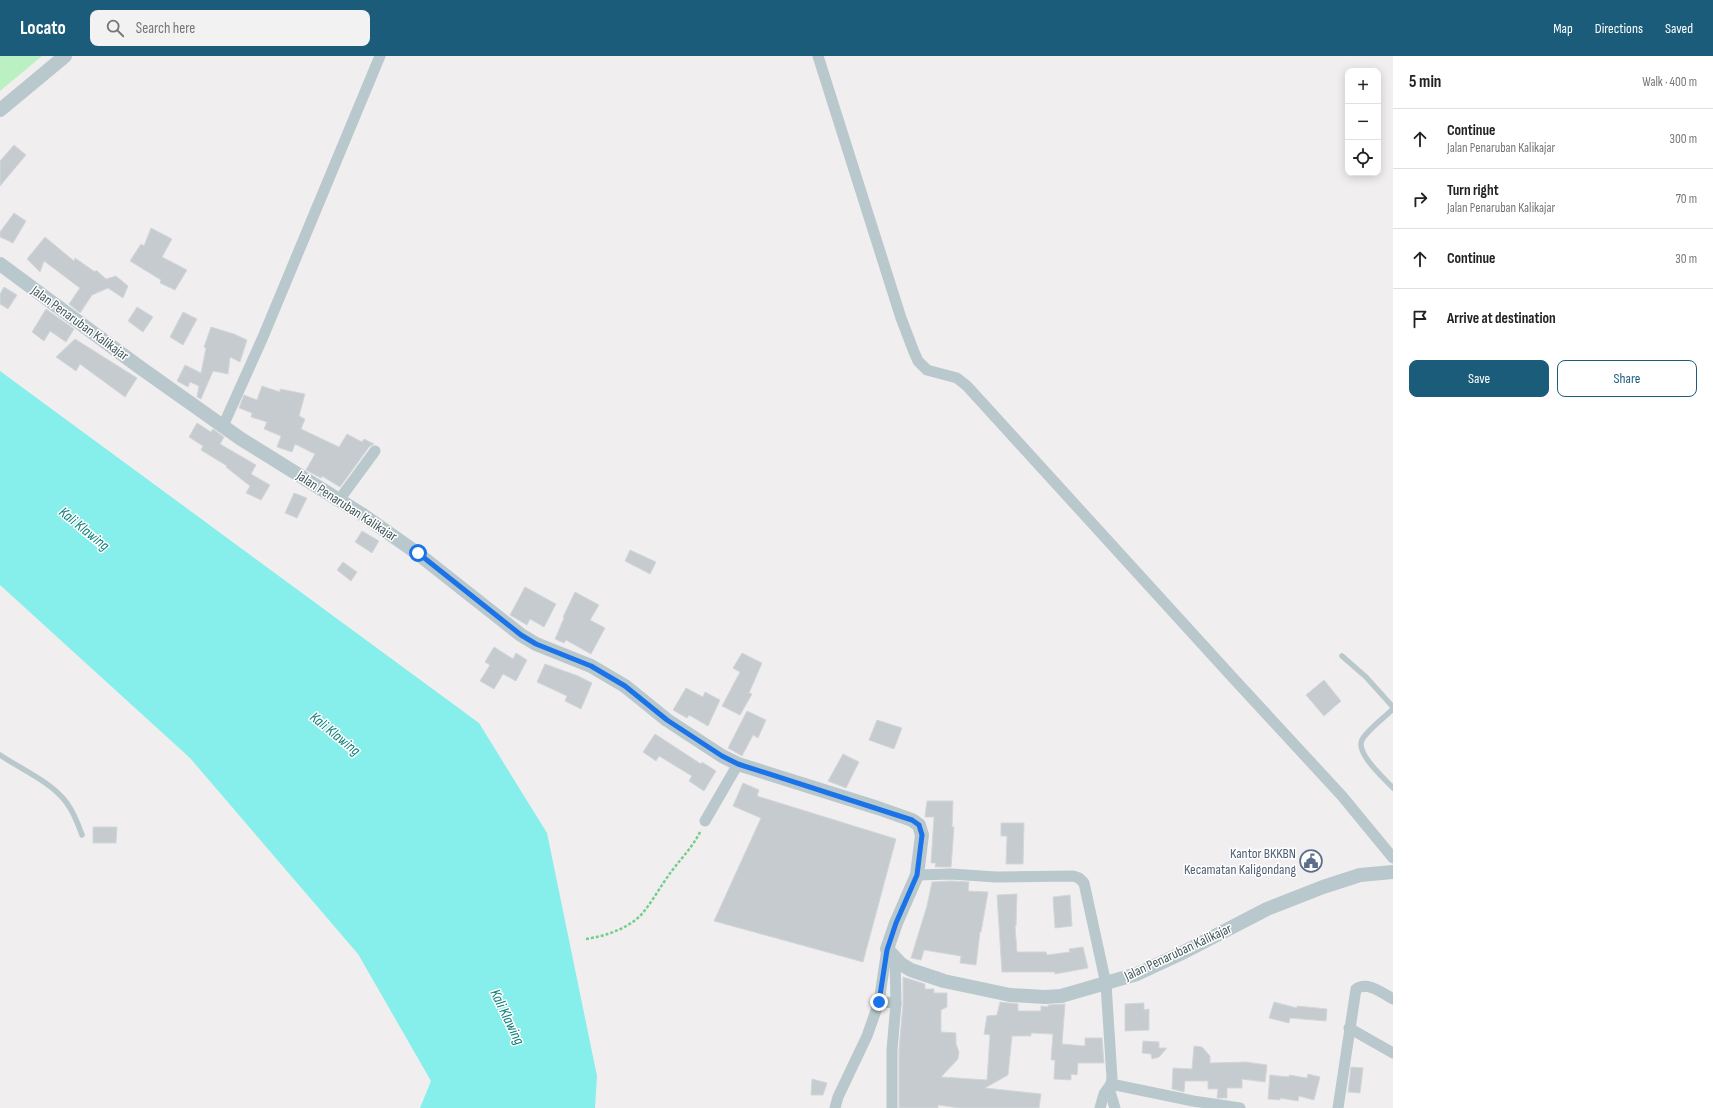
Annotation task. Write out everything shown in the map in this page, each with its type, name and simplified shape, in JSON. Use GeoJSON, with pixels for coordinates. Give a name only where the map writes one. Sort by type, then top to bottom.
{"type":"FeatureCollection","features":[{"type":"Feature","properties":{"kind":"street"},"geometry":{"type":"LineString","coordinates":[[0,110],[65,56]]}},
{"type":"Feature","properties":{"kind":"street"},"geometry":{"type":"LineString","coordinates":[[223,426],[263,336],[380,56]]}},
{"type":"Feature","properties":{"kind":"street"},"geometry":{"type":"LineString","coordinates":[[818,56],[900,318],[918,361],[927,370],[957,378],[967,386],[1342,796],[1393,858]]}},
{"type":"Feature","properties":{"kind":"street","name":"Jalan Penaruban Kalikajar"},"geometry":{"type":"LineString","coordinates":[[0,264],[138,366],[223,426],[363,515],[418,553],[521,635],[536,644],[598,670],[625,686],[667,720],[722,756],[738,764],[912,820],[919,825],[922,835],[917,875],[896,923],[891,954],[911,970],[926,976],[1010,995],[1045,997],[1061,996],[1137,974],[1180,954],[1267,909],[1323,887],[1360,875],[1393,872]]}},
{"type":"Feature","properties":{"kind":"street"},"geometry":{"type":"LineString","coordinates":[[339,500],[375,451]]}},
{"type":"Feature","properties":{"kind":"street"},"geometry":{"type":"LineString","coordinates":[[705,822],[738,764]]}},
{"type":"Feature","properties":{"kind":"street"},"geometry":{"type":"LineString","coordinates":[[917,875],[951,874],[996,877],[1073,876],[1079,878],[1084,883],[1106,984],[1112,1078],[1110,1086],[1104,1094],[1100,1108]]}},
{"type":"Feature","properties":{"kind":"street"},"geometry":{"type":"LineString","coordinates":[[835,1108],[838,1097],[867,1036],[879,1002],[891,954]]}},
{"type":"Feature","properties":{"kind":"street"},"geometry":{"type":"LineString","coordinates":[[891,954],[896,1004],[892,1050],[892,1108]]}},
{"type":"Feature","properties":{"kind":"street"},"geometry":{"type":"LineString","coordinates":[[1338,1108],[1356,989],[1367,985],[1393,999]]}},
{"type":"Feature","properties":{"kind":"street"},"geometry":{"type":"LineString","coordinates":[[879,1002],[896,1004]]}},
{"type":"Feature","properties":{"kind":"street"},"geometry":{"type":"LineString","coordinates":[[1349,1028],[1393,1053]]}},
{"type":"Feature","properties":{"kind":"street"},"geometry":{"type":"LineString","coordinates":[[1110,1086],[1115,1108]]}},
{"type":"Feature","properties":{"kind":"street"},"geometry":{"type":"LineString","coordinates":[[1110,1086],[1240,1108]]}},
{"type":"Feature","properties":{"kind":"lane"},"geometry":{"type":"LineString","coordinates":[[1342,656],[1366,677],[1393,708],[1366,734],[1361,741],[1364,755],[1393,788]]}},
{"type":"Feature","properties":{"kind":"lane"},"geometry":{"type":"LineString","coordinates":[[0,755],[54,789],[75,815],[82,835]]}},
{"type":"Feature","properties":{"kind":"path"},"geometry":{"type":"LineString","coordinates":[[586,939],[610,934],[621,929],[639,916],[671,871],[694,844],[705,822]]}},
{"type":"Feature","properties":{"kind":"green space"},"geometry":{"type":"Polygon","coordinates":[[[0,56],[42,56],[0,91],[0,56]]]}},
{"type":"Feature","properties":{"kind":"water","name":"Kali Klawing"},"geometry":{"type":"Polygon","coordinates":[[[0,371],[479,723],[547,833],[597,1076],[595,1108],[420,1108],[431,1081],[358,954],[190,758],[0,585],[0,371]]]}},
{"type":"Feature","properties":{"kind":"building"},"geometry":{"type":"Polygon","coordinates":[[[14,145],[26,155],[0,186],[0,161],[14,145]]]}},
{"type":"Feature","properties":{"kind":"building"},"geometry":{"type":"Polygon","coordinates":[[[14,213],[26,221],[13,243],[0,237],[0,232],[14,213]]]}},
{"type":"Feature","properties":{"kind":"building"},"geometry":{"type":"Polygon","coordinates":[[[151,228],[172,239],[162,257],[187,270],[175,290],[160,283],[161,280],[130,261],[141,244],[144,246],[151,228]]]}},
{"type":"Feature","properties":{"kind":"building"},"geometry":{"type":"Polygon","coordinates":[[[45,237],[74,261],[75,258],[95,272],[96,270],[106,279],[116,276],[128,286],[123,298],[108,288],[92,295],[80,313],[69,304],[80,288],[44,261],[40,272],[27,259],[45,237]]]}},
{"type":"Feature","properties":{"kind":"building"},"geometry":{"type":"Polygon","coordinates":[[[4,287],[17,295],[8,309],[0,304],[0,294],[4,287]]]}},
{"type":"Feature","properties":{"kind":"building"},"geometry":{"type":"Polygon","coordinates":[[[137,307],[153,317],[143,332],[128,321],[137,307]]]}},
{"type":"Feature","properties":{"kind":"building"},"geometry":{"type":"Polygon","coordinates":[[[46,309],[74,329],[66,342],[50,331],[44,341],[32,332],[46,309]]]}},
{"type":"Feature","properties":{"kind":"building"},"geometry":{"type":"Polygon","coordinates":[[[183,312],[197,319],[183,345],[170,337],[183,312]]]}},
{"type":"Feature","properties":{"kind":"building"},"geometry":{"type":"Polygon","coordinates":[[[211,327],[234,334],[247,340],[240,362],[230,357],[228,374],[213,371],[201,399],[197,397],[199,386],[190,382],[188,387],[177,381],[185,365],[201,373],[206,348],[204,347],[211,327]]]}},
{"type":"Feature","properties":{"kind":"building"},"geometry":{"type":"Polygon","coordinates":[[[75,339],[137,378],[125,397],[80,364],[76,371],[56,357],[75,339]]]}},
{"type":"Feature","properties":{"kind":"building"},"geometry":{"type":"Polygon","coordinates":[[[262,386],[280,392],[280,389],[305,394],[299,416],[305,419],[301,429],[339,447],[347,434],[362,442],[364,439],[374,444],[369,447],[340,487],[322,476],[321,478],[306,470],[315,454],[295,444],[292,452],[277,447],[281,436],[264,429],[267,422],[251,417],[252,413],[239,408],[244,395],[257,400],[262,386]]]}},
{"type":"Feature","properties":{"kind":"building"},"geometry":{"type":"Polygon","coordinates":[[[197,423],[211,432],[213,429],[224,437],[220,444],[256,465],[251,474],[270,485],[261,500],[246,493],[250,486],[226,467],[227,466],[201,450],[203,446],[189,437],[197,423]]]}},
{"type":"Feature","properties":{"kind":"building"},"geometry":{"type":"Polygon","coordinates":[[[294,493],[307,498],[297,518],[285,513],[294,493]]]}},
{"type":"Feature","properties":{"kind":"building"},"geometry":{"type":"Polygon","coordinates":[[[362,531],[379,541],[372,553],[355,542],[362,531]]]}},
{"type":"Feature","properties":{"kind":"building"},"geometry":{"type":"Polygon","coordinates":[[[630,550],[656,562],[650,574],[625,561],[630,550]]]}},
{"type":"Feature","properties":{"kind":"building"},"geometry":{"type":"Polygon","coordinates":[[[343,562],[357,572],[351,581],[337,570],[343,562]]]}},
{"type":"Feature","properties":{"kind":"building"},"geometry":{"type":"Polygon","coordinates":[[[525,587],[556,604],[544,627],[530,619],[527,625],[510,615],[525,587]]]}},
{"type":"Feature","properties":{"kind":"building"},"geometry":{"type":"Polygon","coordinates":[[[575,592],[599,605],[590,620],[605,628],[591,654],[566,640],[564,643],[555,639],[564,618],[563,617],[575,592]]]}},
{"type":"Feature","properties":{"kind":"building"},"geometry":{"type":"Polygon","coordinates":[[[494,647],[513,659],[516,653],[527,660],[516,681],[503,674],[494,689],[480,681],[490,665],[485,662],[494,647]]]}},
{"type":"Feature","properties":{"kind":"building"},"geometry":{"type":"Polygon","coordinates":[[[742,653],[762,663],[749,693],[752,694],[740,715],[722,706],[740,672],[733,668],[742,653]]]}},
{"type":"Feature","properties":{"kind":"building"},"geometry":{"type":"Polygon","coordinates":[[[545,664],[578,676],[592,683],[581,709],[565,701],[567,696],[537,682],[545,664]]]}},
{"type":"Feature","properties":{"kind":"building"},"geometry":{"type":"Polygon","coordinates":[[[1324,680],[1341,701],[1324,716],[1306,695],[1324,680]]]}},
{"type":"Feature","properties":{"kind":"building"},"geometry":{"type":"Polygon","coordinates":[[[686,688],[703,697],[705,692],[720,700],[708,726],[689,715],[687,718],[673,710],[686,688]]]}},
{"type":"Feature","properties":{"kind":"building"},"geometry":{"type":"Polygon","coordinates":[[[747,711],[766,720],[758,738],[753,735],[742,756],[728,748],[747,711]]]}},
{"type":"Feature","properties":{"kind":"building"},"geometry":{"type":"Polygon","coordinates":[[[877,720],[902,728],[894,749],[869,740],[877,720]]]}},
{"type":"Feature","properties":{"kind":"building"},"geometry":{"type":"Polygon","coordinates":[[[655,734],[701,764],[702,762],[716,771],[704,791],[689,781],[692,776],[659,756],[656,761],[643,752],[655,734]]]}},
{"type":"Feature","properties":{"kind":"building"},"geometry":{"type":"Polygon","coordinates":[[[843,754],[859,762],[846,788],[828,781],[843,754]]]}},
{"type":"Feature","properties":{"kind":"building"},"geometry":{"type":"Polygon","coordinates":[[[743,783],[759,790],[757,796],[896,839],[863,962],[714,921],[761,818],[733,806],[743,783]]]}},
{"type":"Feature","properties":{"kind":"building"},"geometry":{"type":"Polygon","coordinates":[[[927,801],[953,801],[952,827],[954,827],[951,867],[935,867],[936,863],[931,863],[934,817],[925,817],[927,801]]]}},
{"type":"Feature","properties":{"kind":"building"},"geometry":{"type":"Polygon","coordinates":[[[1001,823],[1024,823],[1023,864],[1006,864],[1007,836],[1001,836],[1001,823]]]}},
{"type":"Feature","properties":{"kind":"building"},"geometry":{"type":"Polygon","coordinates":[[[93,827],[117,827],[116,843],[93,843],[93,827]]]}},
{"type":"Feature","properties":{"kind":"building"},"geometry":{"type":"Polygon","coordinates":[[[932,882],[969,882],[968,891],[988,892],[980,932],[976,965],[960,963],[961,956],[924,950],[921,960],[911,958],[927,906],[932,882]]]}},
{"type":"Feature","properties":{"kind":"building"},"geometry":{"type":"Polygon","coordinates":[[[1017,894],[1015,926],[1017,952],[1046,952],[1047,955],[1070,952],[1069,949],[1083,947],[1088,968],[1055,974],[1055,972],[1002,972],[997,895],[1017,894]]]}},
{"type":"Feature","properties":{"kind":"building"},"geometry":{"type":"Polygon","coordinates":[[[1070,895],[1072,926],[1055,928],[1053,897],[1070,895]]]}},
{"type":"Feature","properties":{"kind":"building"},"geometry":{"type":"Polygon","coordinates":[[[903,977],[925,984],[925,989],[934,989],[934,993],[947,993],[947,1007],[941,1010],[941,1032],[956,1033],[956,1044],[959,1052],[958,1059],[941,1077],[987,1080],[990,1035],[984,1034],[987,1016],[997,1015],[1000,1002],[1018,1004],[1018,1011],[1041,1011],[1041,1006],[1048,1007],[1048,1005],[1065,1004],[1062,1044],[1085,1046],[1085,1038],[1102,1038],[1104,1063],[1078,1063],[1077,1075],[1071,1074],[1071,1080],[1054,1079],[1055,1060],[1051,1060],[1053,1034],[1031,1033],[1031,1036],[1012,1036],[1008,1075],[985,1088],[1041,1094],[1039,1108],[960,1108],[938,1105],[938,1108],[899,1108],[899,1050],[903,1004],[903,977]]]}},
{"type":"Feature","properties":{"kind":"building"},"geometry":{"type":"Polygon","coordinates":[[[1274,1002],[1297,1008],[1297,1006],[1327,1009],[1326,1021],[1290,1018],[1289,1023],[1269,1018],[1274,1002]]]}},
{"type":"Feature","properties":{"kind":"building"},"geometry":{"type":"Polygon","coordinates":[[[1144,1003],[1144,1010],[1149,1009],[1149,1030],[1125,1031],[1125,1004],[1144,1003]]]}},
{"type":"Feature","properties":{"kind":"building"},"geometry":{"type":"Polygon","coordinates":[[[1143,1041],[1159,1042],[1159,1048],[1167,1048],[1159,1057],[1152,1059],[1151,1054],[1142,1053],[1143,1041]]]}},
{"type":"Feature","properties":{"kind":"building"},"geometry":{"type":"Polygon","coordinates":[[[1194,1046],[1202,1047],[1210,1056],[1210,1063],[1246,1062],[1267,1065],[1265,1082],[1242,1079],[1242,1088],[1227,1088],[1227,1098],[1217,1098],[1218,1089],[1208,1089],[1208,1081],[1185,1081],[1184,1092],[1172,1089],[1173,1068],[1192,1069],[1194,1046]]]}},
{"type":"Feature","properties":{"kind":"building"},"geometry":{"type":"Polygon","coordinates":[[[1351,1067],[1363,1068],[1360,1093],[1348,1092],[1351,1067]]]}},
{"type":"Feature","properties":{"kind":"building"},"geometry":{"type":"Polygon","coordinates":[[[1308,1074],[1320,1077],[1314,1100],[1299,1096],[1298,1101],[1280,1098],[1280,1100],[1268,1099],[1270,1075],[1289,1077],[1289,1075],[1307,1078],[1308,1074]]]}},
{"type":"Feature","properties":{"kind":"building"},"geometry":{"type":"Polygon","coordinates":[[[812,1079],[827,1083],[823,1095],[811,1095],[812,1079]]]}},
{"type":"Feature","properties":{"kind":"place","name":"Kantor BKKBN Kecamatan Kaligondang"},"geometry":{"type":"Point","coordinates":[1311,861]}},
{"type":"Feature","properties":{"kind":"route"},"geometry":{"type":"LineString","coordinates":[[418,553],[521,635],[536,644],[591,666],[625,686],[667,720],[722,756],[738,764],[878,808],[912,820],[919,825],[922,835],[917,875],[896,923],[887,950],[879,1002]]}}]}
